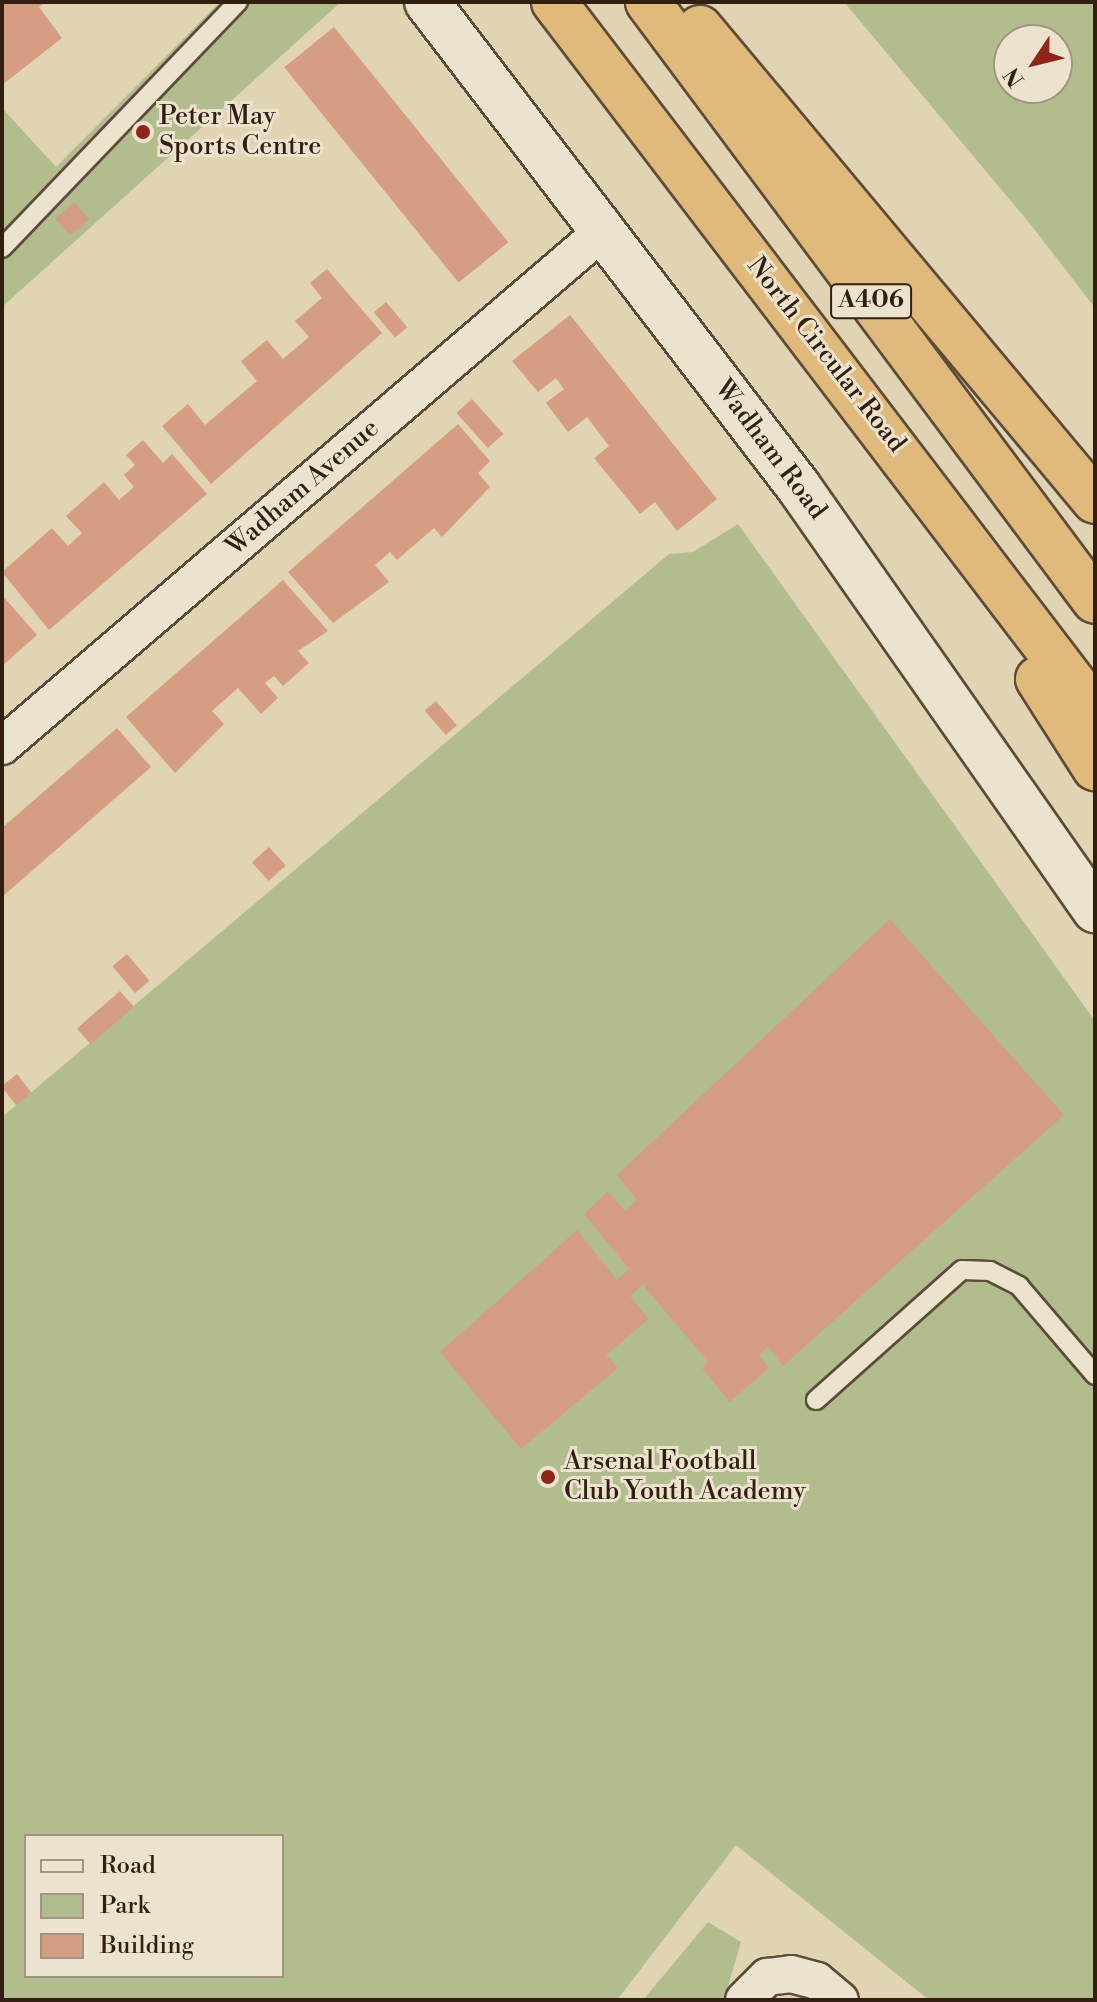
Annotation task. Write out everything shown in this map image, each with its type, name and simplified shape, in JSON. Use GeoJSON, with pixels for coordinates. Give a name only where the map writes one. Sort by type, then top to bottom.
{"type":"FeatureCollection","features":[{"type":"Feature","properties":{"kind":"highway","name":"North Circular Road"},"geometry":{"type":"LineString","coordinates":[[554,2],[865,405],[1095,711]]}},
{"type":"Feature","properties":{"kind":"highway","name":"A406"},"geometry":{"type":"LineString","coordinates":[[648,2],[1095,601]]}},
{"type":"Feature","properties":{"kind":"highway","name":"A406"},"geometry":{"type":"LineString","coordinates":[[677,2],[1095,501]]}},
{"type":"Feature","properties":{"kind":"highway","name":"A406"},"geometry":{"type":"LineString","coordinates":[[865,405],[1095,768]]}},
{"type":"Feature","properties":{"kind":"street","name":"Wadham Road"},"geometry":{"type":"LineString","coordinates":[[427,2],[843,549],[1095,910]]}},
{"type":"Feature","properties":{"kind":"street","name":"Wadham Avenue"},"geometry":{"type":"LineString","coordinates":[[2,746],[603,231]]}},
{"type":"Feature","properties":{"kind":"street"},"geometry":{"type":"LineString","coordinates":[[744,2000],[767,1977],[829,1991]]}},
{"type":"Feature","properties":{"kind":"lane"},"geometry":{"type":"LineString","coordinates":[[2,248],[238,2]]}},
{"type":"Feature","properties":{"kind":"lane"},"geometry":{"type":"LineString","coordinates":[[816,1400],[962,1270],[990,1271],[1019,1286],[1095,1375]]}},
{"type":"Feature","properties":{"kind":"green space","name":"Peter May Sports Centre"},"geometry":{"type":"Polygon","coordinates":[[[220,2],[341,2],[2,307],[2,108],[56,167],[220,2]]]}},
{"type":"Feature","properties":{"kind":"green space"},"geometry":{"type":"Polygon","coordinates":[[[844,2],[1095,2],[1095,308],[1031,225],[844,2]]]}},
{"type":"Feature","properties":{"kind":"green space","name":"Arsenal Football Club Youth Academy"},"geometry":{"type":"Polygon","coordinates":[[[738,524],[1095,1021],[1095,2000],[929,2000],[736,1845],[617,2000],[2,2000],[2,1117],[669,554],[693,552],[738,524]]]}},
{"type":"Feature","properties":{"kind":"green space"},"geometry":{"type":"Polygon","coordinates":[[[708,1922],[741,1942],[724,2000],[643,2000],[708,1922]]]}},
{"type":"Feature","properties":{"kind":"building"},"geometry":{"type":"Polygon","coordinates":[[[2,2],[45,2],[39,7],[62,38],[2,85],[2,2]]]}},
{"type":"Feature","properties":{"kind":"building"},"geometry":{"type":"Polygon","coordinates":[[[334,27],[508,242],[459,283],[284,67],[334,27]]]}},
{"type":"Feature","properties":{"kind":"building"},"geometry":{"type":"Polygon","coordinates":[[[74,202],[89,219],[70,236],[55,218],[74,202]]]}},
{"type":"Feature","properties":{"kind":"building"},"geometry":{"type":"Polygon","coordinates":[[[327,269],[382,333],[211,484],[162,426],[188,404],[205,425],[257,381],[241,361],[267,340],[283,359],[309,337],[295,321],[322,298],[310,283],[327,269]]]}},
{"type":"Feature","properties":{"kind":"building"},"geometry":{"type":"Polygon","coordinates":[[[386,302],[407,327],[395,338],[374,312],[386,302]]]}},
{"type":"Feature","properties":{"kind":"building"},"geometry":{"type":"Polygon","coordinates":[[[570,315],[717,499],[677,531],[655,502],[640,514],[594,458],[609,446],[587,417],[568,432],[546,403],[564,389],[556,378],[538,392],[512,361],[570,315]]]}},
{"type":"Feature","properties":{"kind":"building"},"geometry":{"type":"Polygon","coordinates":[[[472,399],[503,434],[488,448],[456,413],[472,399]]]}},
{"type":"Feature","properties":{"kind":"building"},"geometry":{"type":"Polygon","coordinates":[[[458,424],[490,461],[478,473],[490,487],[442,537],[434,528],[397,560],[390,552],[375,565],[389,582],[333,623],[288,572],[458,424]]]}},
{"type":"Feature","properties":{"kind":"building"},"geometry":{"type":"Polygon","coordinates":[[[143,440],[163,463],[172,454],[207,494],[49,630],[2,572],[52,528],[68,546],[82,533],[66,516],[104,482],[119,500],[134,487],[124,475],[135,465],[126,455],[143,440]]]}},
{"type":"Feature","properties":{"kind":"building"},"geometry":{"type":"Polygon","coordinates":[[[283,580],[328,631],[298,651],[309,663],[283,686],[274,676],[265,683],[278,698],[261,714],[238,688],[212,711],[224,724],[175,773],[126,717],[283,580]]]}},
{"type":"Feature","properties":{"kind":"building"},"geometry":{"type":"Polygon","coordinates":[[[2,595],[37,635],[2,666],[2,595]]]}},
{"type":"Feature","properties":{"kind":"building"},"geometry":{"type":"Polygon","coordinates":[[[436,701],[457,725],[446,735],[425,711],[436,701]]]}},
{"type":"Feature","properties":{"kind":"building"},"geometry":{"type":"Polygon","coordinates":[[[117,728],[151,767],[2,897],[2,828],[117,728]]]}},
{"type":"Feature","properties":{"kind":"building"},"geometry":{"type":"Polygon","coordinates":[[[269,847],[286,866],[269,881],[252,862],[269,847]]]}},
{"type":"Feature","properties":{"kind":"building"},"geometry":{"type":"Polygon","coordinates":[[[890,919],[1064,1115],[783,1366],[768,1347],[759,1355],[769,1368],[730,1402],[702,1368],[708,1362],[643,1285],[630,1296],[649,1319],[606,1355],[618,1368],[521,1449],[440,1352],[577,1230],[617,1280],[629,1269],[584,1214],[608,1191],[625,1211],[637,1200],[617,1175],[890,919]]]}},
{"type":"Feature","properties":{"kind":"building"},"geometry":{"type":"Polygon","coordinates":[[[127,954],[149,981],[135,993],[112,966],[127,954]]]}},
{"type":"Feature","properties":{"kind":"building"},"geometry":{"type":"Polygon","coordinates":[[[120,991],[134,1007],[91,1044],[77,1028],[120,991]]]}},
{"type":"Feature","properties":{"kind":"building"},"geometry":{"type":"Polygon","coordinates":[[[17,1074],[32,1093],[16,1105],[2,1086],[17,1074]]]}},
{"type":"Feature","properties":{"kind":"place","name":"Peter May Sports Centre"},"geometry":{"type":"Point","coordinates":[143,132]}},
{"type":"Feature","properties":{"kind":"place","name":"Arsenal Football Club Youth Academy"},"geometry":{"type":"Point","coordinates":[548,1477]}}]}
